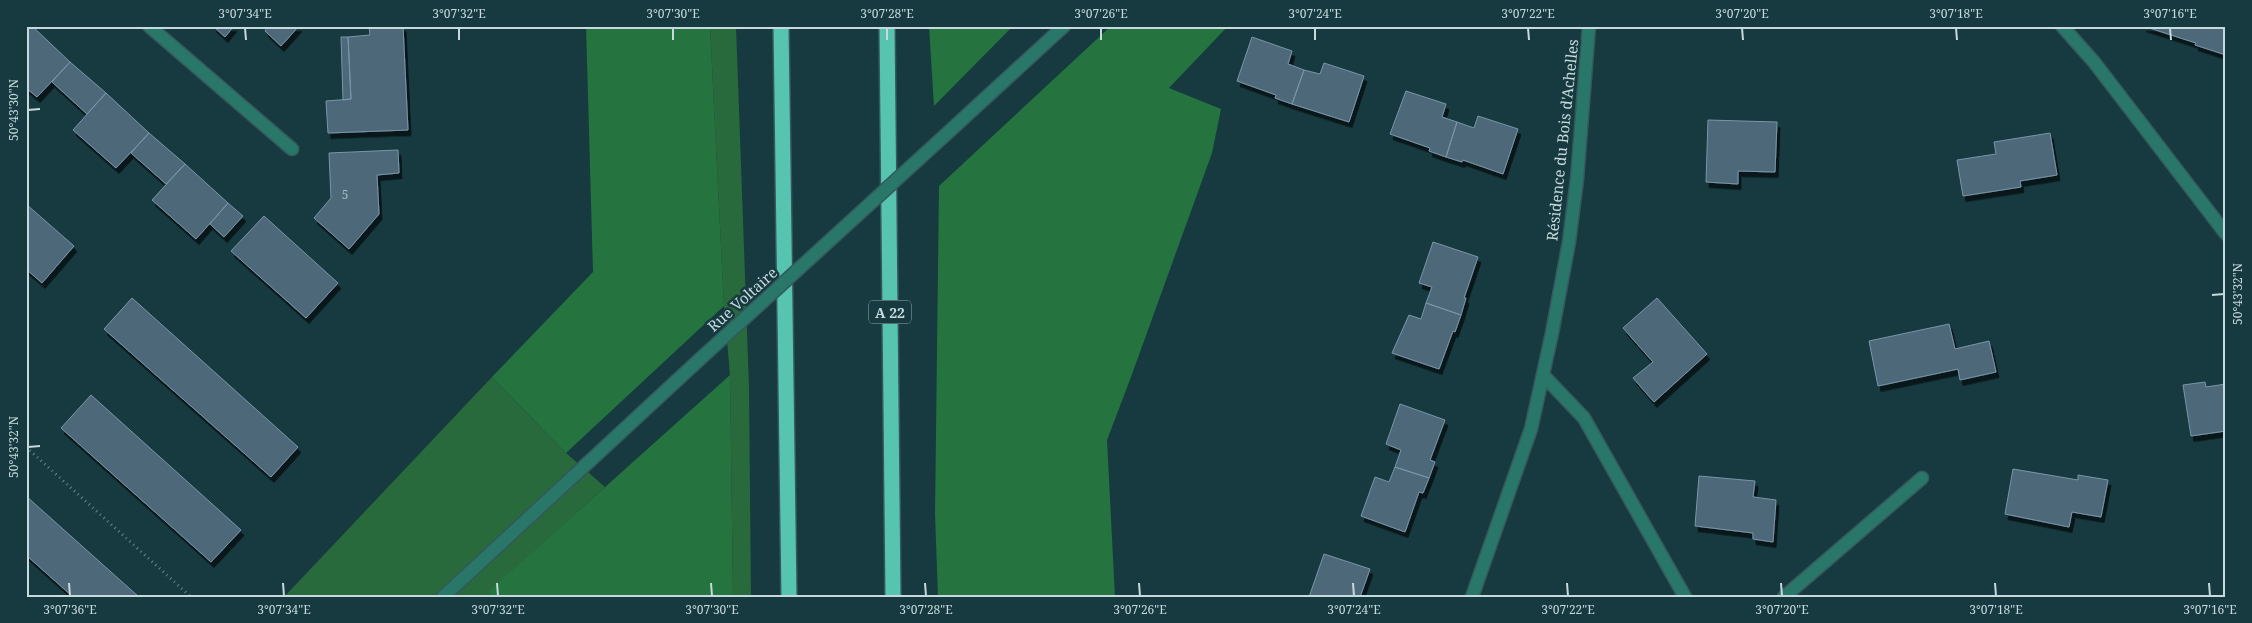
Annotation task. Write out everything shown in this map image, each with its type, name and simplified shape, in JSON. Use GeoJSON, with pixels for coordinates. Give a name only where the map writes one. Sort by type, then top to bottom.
{"type":"FeatureCollection","features":[{"type":"Feature","properties":{"kind":"highway"},"geometry":{"type":"LineString","coordinates":[[782,26],[788,597]]}},
{"type":"Feature","properties":{"kind":"highway","name":"A 22"},"geometry":{"type":"LineString","coordinates":[[887,26],[893,597]]}},
{"type":"Feature","properties":{"kind":"street"},"geometry":{"type":"LineString","coordinates":[[149,26],[292,149]]}},
{"type":"Feature","properties":{"kind":"street","name":"Rue Voltaire"},"geometry":{"type":"LineString","coordinates":[[443,597],[1064,26]]}},
{"type":"Feature","properties":{"kind":"street","name":"Résidence du Bois d'Achelles"},"geometry":{"type":"LineString","coordinates":[[1472,597],[1531,429],[1544,375],[1562,287],[1573,214],[1581,145],[1589,26]]}},
{"type":"Feature","properties":{"kind":"street"},"geometry":{"type":"LineString","coordinates":[[2062,26],[2094,62],[2226,234]]}},
{"type":"Feature","properties":{"kind":"street"},"geometry":{"type":"LineString","coordinates":[[1544,375],[1584,418],[1685,597]]}},
{"type":"Feature","properties":{"kind":"street"},"geometry":{"type":"LineString","coordinates":[[1784,597],[1922,478]]}},
{"type":"Feature","properties":{"kind":"path"},"geometry":{"type":"LineString","coordinates":[[26,447],[191,597]]}},
{"type":"Feature","properties":{"kind":"green space"},"geometry":{"type":"Polygon","coordinates":[[[586,26],[710,26],[724,306],[566,453],[492,377],[593,272],[586,26]]]}},
{"type":"Feature","properties":{"kind":"green space"},"geometry":{"type":"Polygon","coordinates":[[[710,26],[736,26],[749,387],[751,597],[733,597],[730,375],[724,306],[710,26]]]}},
{"type":"Feature","properties":{"kind":"green space"},"geometry":{"type":"Polygon","coordinates":[[[929,26],[1013,26],[934,106],[929,26]]]}},
{"type":"Feature","properties":{"kind":"green space"},"geometry":{"type":"Polygon","coordinates":[[[1111,26],[1228,26],[1169,88],[1221,109],[1212,153],[1107,440],[1115,597],[938,597],[935,514],[939,186],[1111,26]]]}},
{"type":"Feature","properties":{"kind":"green space"},"geometry":{"type":"Polygon","coordinates":[[[730,375],[733,597],[491,597],[488,592],[730,375]]]}},
{"type":"Feature","properties":{"kind":"green space"},"geometry":{"type":"Polygon","coordinates":[[[492,377],[566,453],[605,487],[489,592],[491,597],[284,597],[492,377]]]}},
{"type":"Feature","properties":{"kind":"building"},"geometry":{"type":"Polygon","coordinates":[[[26,26],[32,26],[70,62],[37,97],[26,88],[26,26]]]}},
{"type":"Feature","properties":{"kind":"building"},"geometry":{"type":"Polygon","coordinates":[[[213,26],[234,26],[225,37],[213,26]]]}},
{"type":"Feature","properties":{"kind":"building"},"geometry":{"type":"Polygon","coordinates":[[[268,26],[299,26],[281,46],[265,31],[268,26]]]}},
{"type":"Feature","properties":{"kind":"building"},"geometry":{"type":"Polygon","coordinates":[[[369,26],[403,26],[408,130],[328,133],[326,101],[351,99],[348,37],[370,35],[369,26]]]}},
{"type":"Feature","properties":{"kind":"building"},"geometry":{"type":"Polygon","coordinates":[[[2143,26],[2226,26],[2226,55],[2195,45],[2196,43],[2143,26]]]}},
{"type":"Feature","properties":{"kind":"building"},"geometry":{"type":"Polygon","coordinates":[[[341,37],[348,37],[351,99],[343,100],[341,37]]]}},
{"type":"Feature","properties":{"kind":"building"},"geometry":{"type":"Polygon","coordinates":[[[1252,37],[1292,51],[1288,64],[1304,70],[1292,104],[1275,98],[1276,95],[1237,81],[1252,37]]]}},
{"type":"Feature","properties":{"kind":"building"},"geometry":{"type":"Polygon","coordinates":[[[70,62],[106,93],[87,114],[52,82],[70,62]]]}},
{"type":"Feature","properties":{"kind":"building"},"geometry":{"type":"Polygon","coordinates":[[[1324,63],[1364,76],[1349,122],[1292,104],[1304,70],[1320,74],[1324,63]]]}},
{"type":"Feature","properties":{"kind":"building"},"geometry":{"type":"Polygon","coordinates":[[[1406,91],[1446,104],[1442,117],[1457,122],[1446,157],[1429,151],[1430,148],[1390,134],[1406,91]]]}},
{"type":"Feature","properties":{"kind":"building"},"geometry":{"type":"Polygon","coordinates":[[[106,93],[149,133],[116,168],[73,130],[106,93]]]}},
{"type":"Feature","properties":{"kind":"building"},"geometry":{"type":"Polygon","coordinates":[[[1478,116],[1518,129],[1503,174],[1463,160],[1462,162],[1446,157],[1457,122],[1474,128],[1478,116]]]}},
{"type":"Feature","properties":{"kind":"building"},"geometry":{"type":"Polygon","coordinates":[[[1708,120],[1777,122],[1775,172],[1738,171],[1738,184],[1706,182],[1708,120]]]}},
{"type":"Feature","properties":{"kind":"building"},"geometry":{"type":"Polygon","coordinates":[[[149,133],[185,164],[166,184],[131,153],[149,133]]]}},
{"type":"Feature","properties":{"kind":"building"},"geometry":{"type":"Polygon","coordinates":[[[2050,133],[2057,175],[2020,181],[2021,187],[1963,196],[1957,160],[1996,154],[1994,142],[2050,133]]]}},
{"type":"Feature","properties":{"kind":"building"},"geometry":{"type":"Polygon","coordinates":[[[398,150],[399,173],[377,175],[379,214],[349,249],[314,218],[331,198],[329,153],[398,150]]]}},
{"type":"Feature","properties":{"kind":"building"},"geometry":{"type":"Polygon","coordinates":[[[185,164],[228,203],[196,239],[152,200],[185,164]]]}},
{"type":"Feature","properties":{"kind":"building"},"geometry":{"type":"Polygon","coordinates":[[[228,203],[243,216],[224,237],[210,224],[228,203]]]}},
{"type":"Feature","properties":{"kind":"building"},"geometry":{"type":"Polygon","coordinates":[[[26,204],[74,246],[42,283],[26,269],[26,204]]]}},
{"type":"Feature","properties":{"kind":"building"},"geometry":{"type":"Polygon","coordinates":[[[264,216],[338,283],[306,318],[231,251],[264,216]]]}},
{"type":"Feature","properties":{"kind":"building"},"geometry":{"type":"Polygon","coordinates":[[[1433,242],[1478,257],[1464,298],[1466,298],[1461,315],[1426,303],[1432,287],[1419,283],[1433,242]]]}},
{"type":"Feature","properties":{"kind":"building"},"geometry":{"type":"Polygon","coordinates":[[[132,298],[298,447],[271,477],[104,329],[132,298]]]}},
{"type":"Feature","properties":{"kind":"building"},"geometry":{"type":"Polygon","coordinates":[[[1657,298],[1707,354],[1654,402],[1633,378],[1653,362],[1623,328],[1657,298]]]}},
{"type":"Feature","properties":{"kind":"building"},"geometry":{"type":"Polygon","coordinates":[[[1426,303],[1461,315],[1439,369],[1392,353],[1409,315],[1421,319],[1426,303]]]}},
{"type":"Feature","properties":{"kind":"building"},"geometry":{"type":"Polygon","coordinates":[[[1949,324],[1955,349],[1989,341],[1996,372],[1960,380],[1958,369],[1878,386],[1869,341],[1949,324]]]}},
{"type":"Feature","properties":{"kind":"building"},"geometry":{"type":"Polygon","coordinates":[[[2205,382],[2206,387],[2226,384],[2226,431],[2191,436],[2183,385],[2205,382]]]}},
{"type":"Feature","properties":{"kind":"building"},"geometry":{"type":"Polygon","coordinates":[[[91,395],[241,530],[211,562],[61,428],[91,395]]]}},
{"type":"Feature","properties":{"kind":"building"},"geometry":{"type":"Polygon","coordinates":[[[1400,404],[1445,420],[1430,460],[1435,462],[1429,478],[1395,467],[1401,450],[1386,444],[1400,404]]]}},
{"type":"Feature","properties":{"kind":"building"},"geometry":{"type":"Polygon","coordinates":[[[1395,467],[1429,478],[1423,493],[1419,492],[1405,532],[1361,516],[1375,477],[1389,482],[1395,467]]]}},
{"type":"Feature","properties":{"kind":"building"},"geometry":{"type":"Polygon","coordinates":[[[2013,469],[2078,480],[2078,475],[2108,480],[2101,517],[2072,512],[2069,527],[2005,514],[2013,469]]]}},
{"type":"Feature","properties":{"kind":"building"},"geometry":{"type":"Polygon","coordinates":[[[1699,476],[1755,481],[1753,497],[1776,500],[1773,542],[1753,539],[1753,533],[1695,526],[1699,476]]]}},
{"type":"Feature","properties":{"kind":"building"},"geometry":{"type":"Polygon","coordinates":[[[26,496],[139,597],[73,597],[26,555],[26,496]]]}},
{"type":"Feature","properties":{"kind":"building"},"geometry":{"type":"Polygon","coordinates":[[[1324,554],[1370,569],[1360,597],[1309,597],[1324,554]]]}}]}
